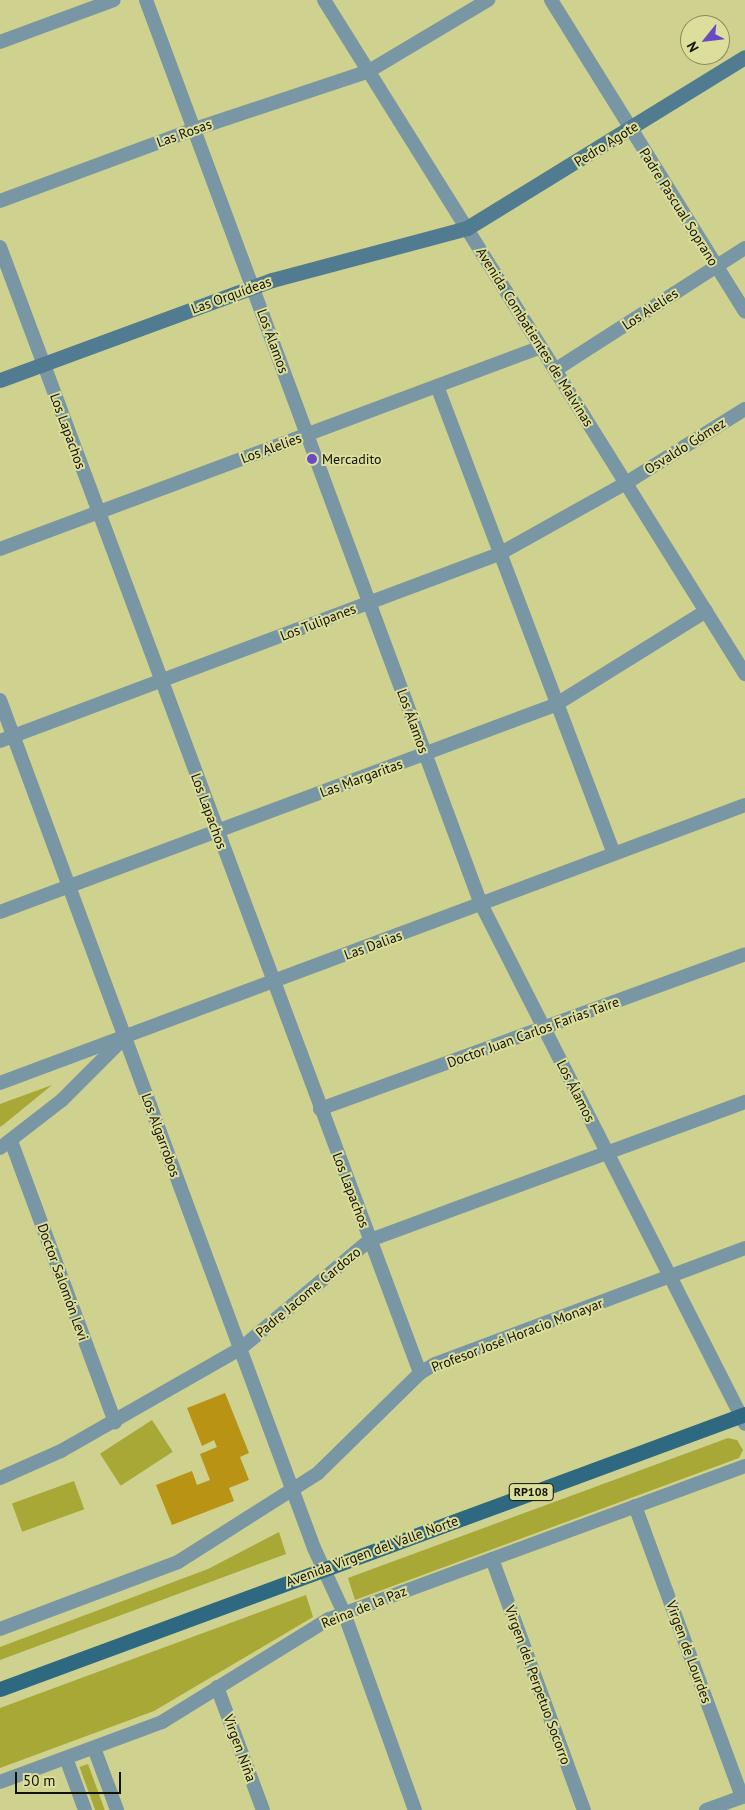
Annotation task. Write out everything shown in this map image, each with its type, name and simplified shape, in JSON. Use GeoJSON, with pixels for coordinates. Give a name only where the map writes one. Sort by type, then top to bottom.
{"type":"FeatureCollection","features":[{"type":"Feature","properties":{"kind":"main road","name":"Avenida Virgen del Valle Norte"},"geometry":{"type":"LineString","coordinates":[[0,1689],[323,1569],[743,1418]]}},
{"type":"Feature","properties":{"kind":"street"},"geometry":{"type":"LineString","coordinates":[[0,42],[114,0]]}},
{"type":"Feature","properties":{"kind":"street","name":"Los Álamos"},"geometry":{"type":"LineString","coordinates":[[146,0],[481,904],[743,1418]]}},
{"type":"Feature","properties":{"kind":"street","name":"Avenida Combatientes de Malvinas"},"geometry":{"type":"LineString","coordinates":[[324,0],[745,674]]}},
{"type":"Feature","properties":{"kind":"street","name":"Las Rosas"},"geometry":{"type":"LineString","coordinates":[[0,201],[194,129],[369,71],[488,0]]}},
{"type":"Feature","properties":{"kind":"street","name":"Padre Pascual Soprano"},"geometry":{"type":"LineString","coordinates":[[550,0],[745,312]]}},
{"type":"Feature","properties":{"kind":"street","name":"Pedro Agote"},"geometry":{"type":"LineString","coordinates":[[467,228],[745,57]]}},
{"type":"Feature","properties":{"kind":"street","name":"Las Orquídeas"},"geometry":{"type":"LineString","coordinates":[[0,380],[253,286],[467,228]]}},
{"type":"Feature","properties":{"kind":"street","name":"Los Lapachos"},"geometry":{"type":"LineString","coordinates":[[0,247],[272,982],[420,1373]]}},
{"type":"Feature","properties":{"kind":"street","name":"Los Alelíes"},"geometry":{"type":"LineString","coordinates":[[555,370],[745,248]]}},
{"type":"Feature","properties":{"kind":"street","name":"Los Alelíes"},"geometry":{"type":"LineString","coordinates":[[0,549],[541,347]]}},
{"type":"Feature","properties":{"kind":"street"},"geometry":{"type":"LineString","coordinates":[[436,386],[555,705],[614,854]]}},
{"type":"Feature","properties":{"kind":"street","name":"Osvaldo Gómez"},"geometry":{"type":"LineString","coordinates":[[626,483],[745,409]]}},
{"type":"Feature","properties":{"kind":"street","name":"Los Tulipanes"},"geometry":{"type":"LineString","coordinates":[[0,741],[499,554],[626,483]]}},
{"type":"Feature","properties":{"kind":"street","name":"Las Margaritas"},"geometry":{"type":"LineString","coordinates":[[0,912],[555,705],[706,611]]}},
{"type":"Feature","properties":{"kind":"street","name":"Los Algarrobos"},"geometry":{"type":"LineString","coordinates":[[0,700],[293,1491],[323,1569],[344,1613],[415,1810]]}},
{"type":"Feature","properties":{"kind":"street","name":"Las Dalias"},"geometry":{"type":"LineString","coordinates":[[0,1084],[745,805]]}},
{"type":"Feature","properties":{"kind":"street","name":"Doctor Juan Carlos Farías Taire"},"geometry":{"type":"LineString","coordinates":[[320,1109],[745,954]]}},
{"type":"Feature","properties":{"kind":"street"},"geometry":{"type":"LineString","coordinates":[[6,1144],[62,1100],[125,1037]]}},
{"type":"Feature","properties":{"kind":"street","name":"Padre Jacome Cardozo"},"geometry":{"type":"LineString","coordinates":[[0,1478],[62,1451],[240,1349],[370,1240],[745,1102]]}},
{"type":"Feature","properties":{"kind":"street","name":"Doctor Salomón Levi"},"geometry":{"type":"LineString","coordinates":[[6,1144],[115,1422]]}},
{"type":"Feature","properties":{"kind":"street","name":"Profesor José Horacio Monayar"},"geometry":{"type":"LineString","coordinates":[[0,1630],[160,1571],[293,1491],[318,1473],[420,1373],[435,1364],[745,1248]]}},
{"type":"Feature","properties":{"kind":"street","name":"Reina de la Paz"},"geometry":{"type":"LineString","coordinates":[[0,1782],[162,1722],[329,1619],[745,1466]]}},
{"type":"Feature","properties":{"kind":"street","name":"Virgen de Lourdes"},"geometry":{"type":"LineString","coordinates":[[636,1506],[743,1796]]}},
{"type":"Feature","properties":{"kind":"street","name":"Virgen del Perpetuo Socorro"},"geometry":{"type":"LineString","coordinates":[[492,1559],[584,1810]]}},
{"type":"Feature","properties":{"kind":"street","name":"Virgen Niña"},"geometry":{"type":"LineString","coordinates":[[217,1687],[263,1810]]}},
{"type":"Feature","properties":{"kind":"street"},"geometry":{"type":"LineString","coordinates":[[94,1748],[117,1810]]}},
{"type":"Feature","properties":{"kind":"street"},"geometry":{"type":"LineString","coordinates":[[66,1758],[85,1810]]}},
{"type":"Feature","properties":{"kind":"street"},"geometry":{"type":"LineString","coordinates":[[706,1810],[743,1796]]}},
{"type":"Feature","properties":{"kind":"shaded area"},"geometry":{"type":"Polygon","coordinates":[[[52,1085],[3,1125],[0,1127],[0,1104],[52,1085]]]}},
{"type":"Feature","properties":{"kind":"shaded area"},"geometry":{"type":"Polygon","coordinates":[[[152,1420],[173,1452],[121,1486],[100,1454],[152,1420]]]}},
{"type":"Feature","properties":{"kind":"shaded area"},"geometry":{"type":"Polygon","coordinates":[[[728,1438],[737,1440],[743,1450],[739,1458],[355,1600],[348,1578],[728,1438]]]}},
{"type":"Feature","properties":{"kind":"shaded area"},"geometry":{"type":"Polygon","coordinates":[[[74,1481],[84,1509],[22,1532],[12,1504],[74,1481]]]}},
{"type":"Feature","properties":{"kind":"shaded area"},"geometry":{"type":"Polygon","coordinates":[[[279,1532],[286,1554],[0,1660],[0,1647],[208,1569],[279,1532]]]}},
{"type":"Feature","properties":{"kind":"shaded area"},"geometry":{"type":"Polygon","coordinates":[[[306,1595],[313,1617],[154,1711],[0,1768],[0,1708],[306,1595]]]}},
{"type":"Feature","properties":{"kind":"shaded area"},"geometry":{"type":"Polygon","coordinates":[[[88,1764],[105,1810],[95,1810],[80,1767],[88,1764]]]}},
{"type":"Feature","properties":{"kind":"building"},"geometry":{"type":"Polygon","coordinates":[[[225,1393],[249,1453],[240,1457],[249,1480],[229,1488],[234,1501],[172,1525],[156,1485],[192,1471],[197,1485],[210,1480],[200,1454],[217,1447],[214,1440],[202,1446],[187,1408],[225,1393]]]}},
{"type":"Feature","properties":{"kind":"place","name":"Mercadito"},"geometry":{"type":"Point","coordinates":[312,459]}}]}
